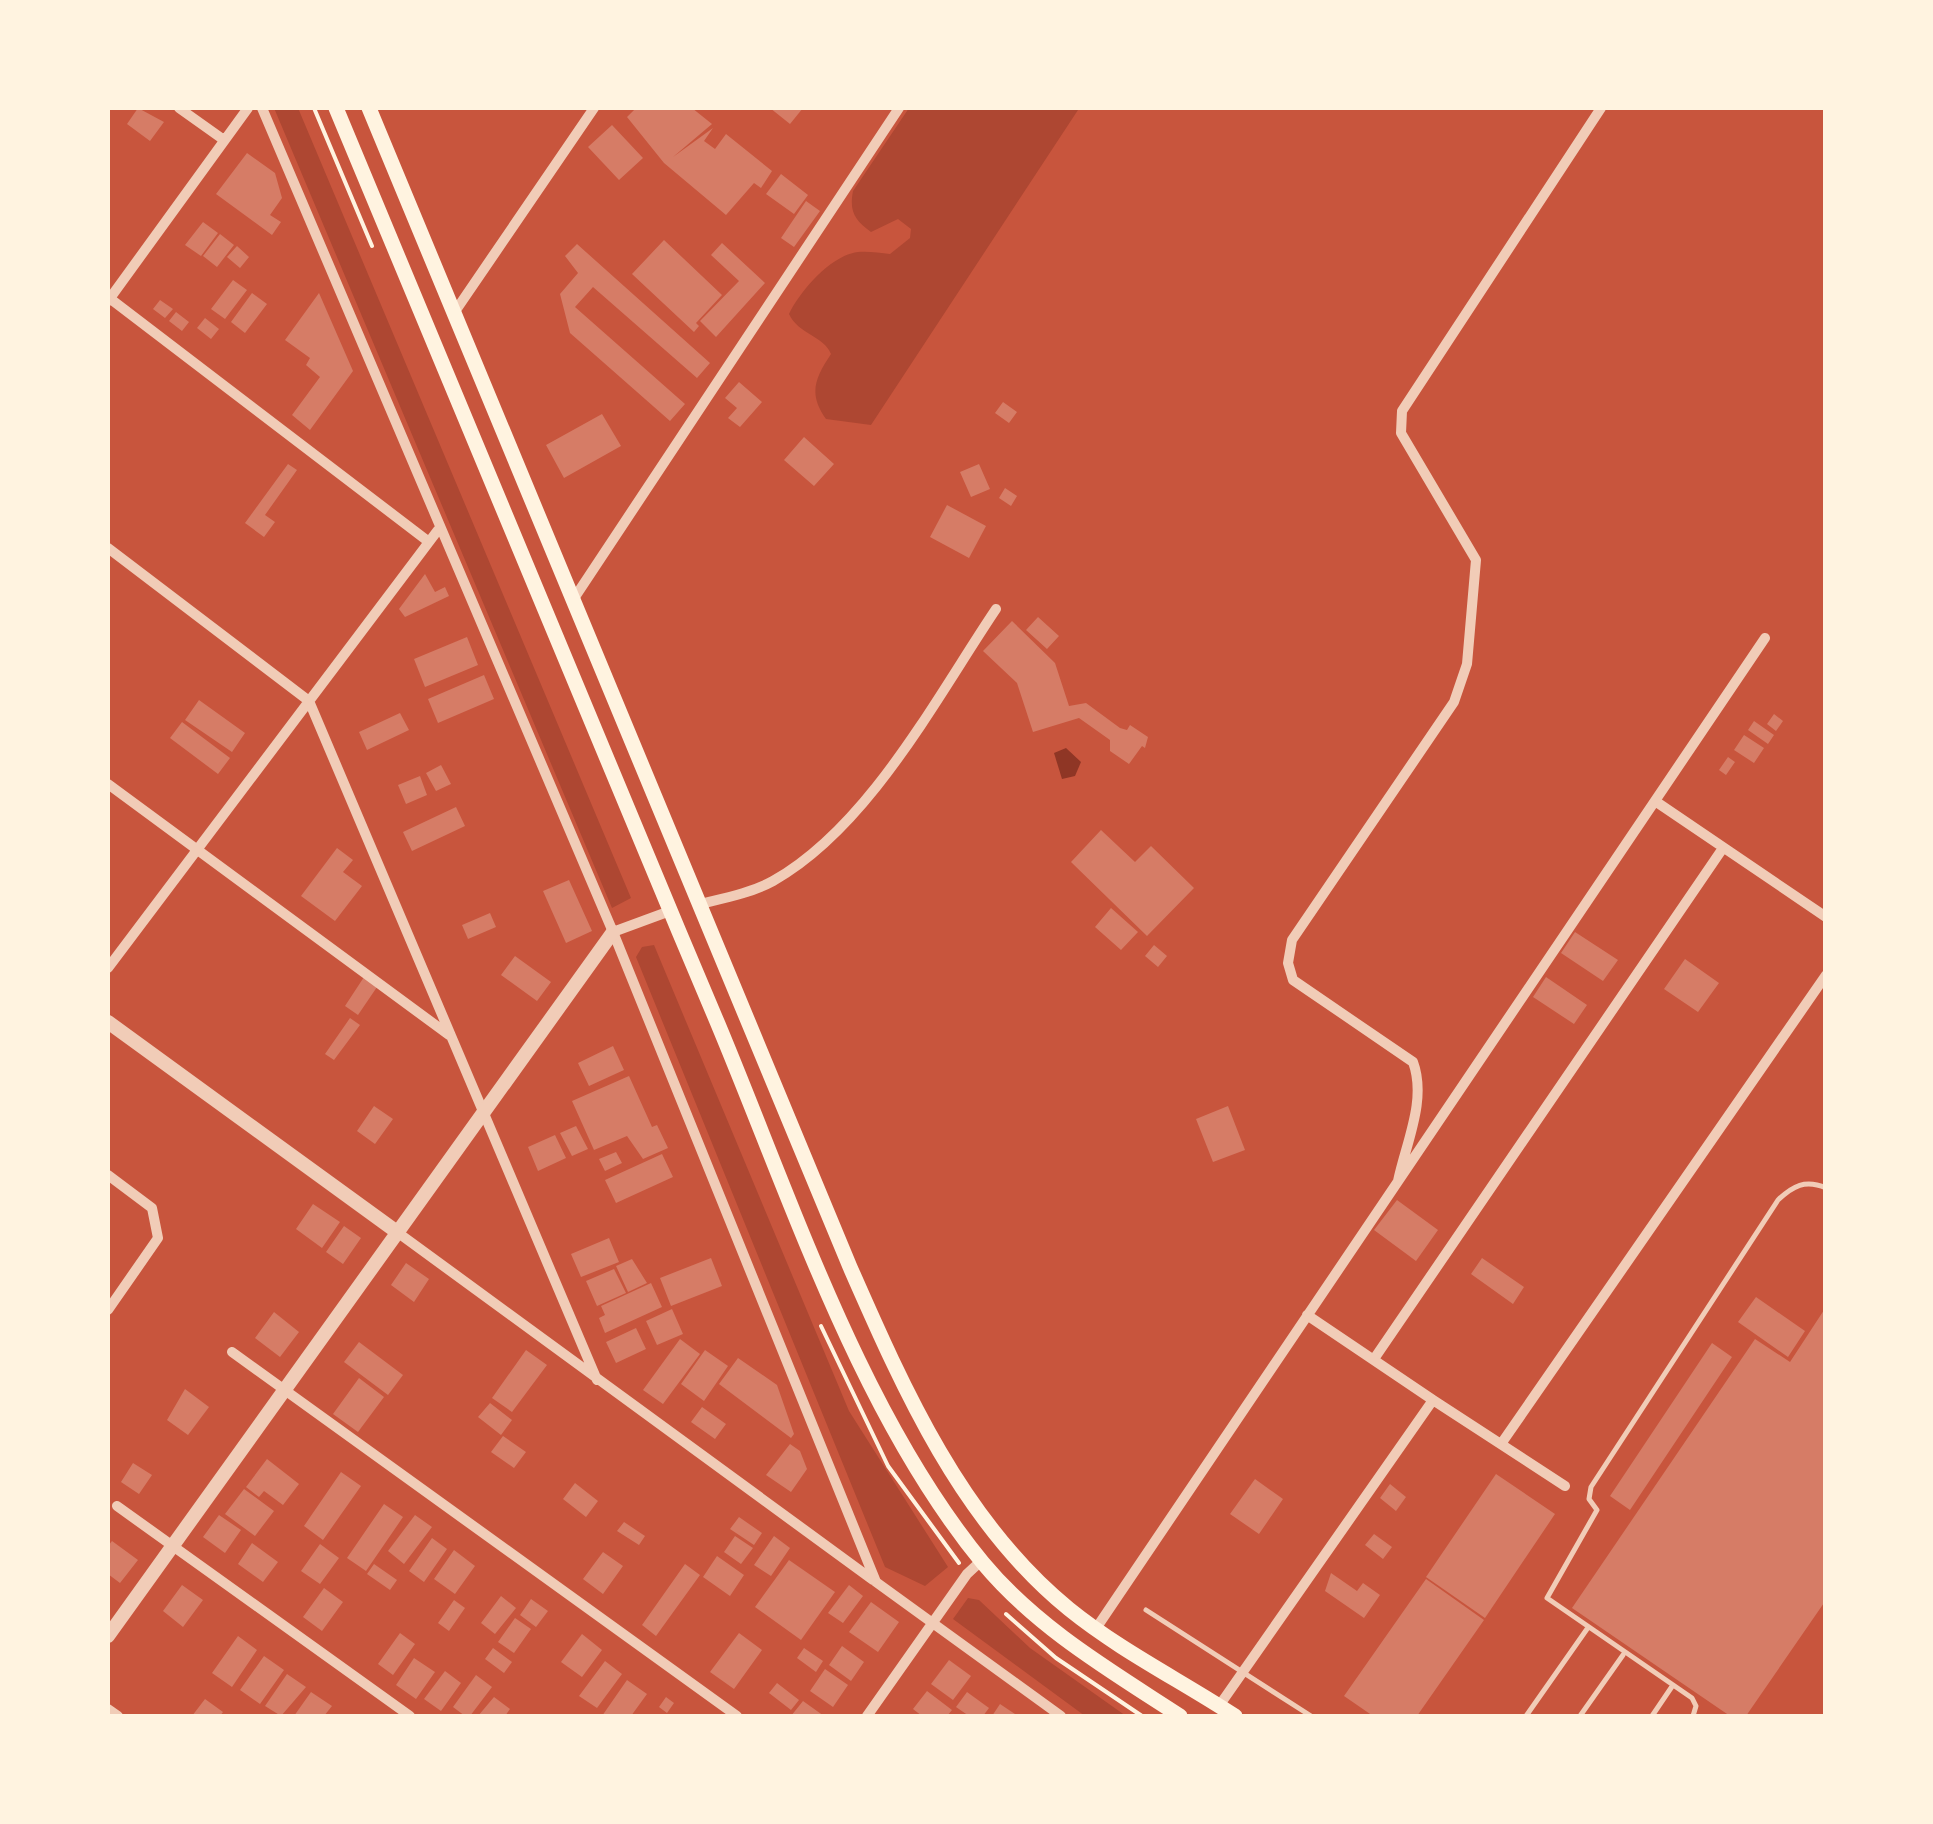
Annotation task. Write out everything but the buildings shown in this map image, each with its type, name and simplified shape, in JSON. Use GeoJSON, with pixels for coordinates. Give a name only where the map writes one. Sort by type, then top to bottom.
{"type":"FeatureCollection","features":[{"type":"Feature","properties":{"kind":"main road"},"geometry":{"type":"LineString","coordinates":[[336,108],[858,1357],[914,1463],[982,1561],[1053,1630],[1180,1716]]}},
{"type":"Feature","properties":{"kind":"main road"},"geometry":{"type":"LineString","coordinates":[[369,108],[897,1374],[964,1489],[1004,1543],[1064,1605],[1095,1630],[1235,1716]]}},
{"type":"Feature","properties":{"kind":"main road"},"geometry":{"type":"LineString","coordinates":[[797,1214],[824,1203]]}},
{"type":"Feature","properties":{"kind":"main road"},"geometry":{"type":"LineString","coordinates":[[824,1277],[850,1267]]}},
{"type":"Feature","properties":{"kind":"street"},"geometry":{"type":"LineString","coordinates":[[178,108],[224,140]]}},
{"type":"Feature","properties":{"kind":"street"},"geometry":{"type":"LineString","coordinates":[[248,108],[108,299],[429,542]]}},
{"type":"Feature","properties":{"kind":"street"},"geometry":{"type":"LineString","coordinates":[[262,108],[438,530],[613,932],[876,1582]]}},
{"type":"Feature","properties":{"kind":"street"},"geometry":{"type":"LineString","coordinates":[[454,313],[594,108]]}},
{"type":"Feature","properties":{"kind":"street"},"geometry":{"type":"LineString","coordinates":[[574,600],[899,108]]}},
{"type":"Feature","properties":{"kind":"street"},"geometry":{"type":"LineString","coordinates":[[1398,1182],[1419,1101],[1420,1080],[1413,1062],[1294,980],[1288,963],[1292,940],[1454,702],[1467,664],[1476,560],[1401,433],[1402,412],[1600,108]]}},
{"type":"Feature","properties":{"kind":"street"},"geometry":{"type":"LineString","coordinates":[[108,968],[438,530]]}},
{"type":"Feature","properties":{"kind":"street"},"geometry":{"type":"LineString","coordinates":[[108,548],[309,700],[598,1380]]}},
{"type":"Feature","properties":{"kind":"street"},"geometry":{"type":"LineString","coordinates":[[700,904],[770,883],[810,858],[852,816],[996,609]]}},
{"type":"Feature","properties":{"kind":"street"},"geometry":{"type":"LineString","coordinates":[[1095,1630],[1765,638]]}},
{"type":"Feature","properties":{"kind":"street"},"geometry":{"type":"LineString","coordinates":[[108,784],[452,1036]]}},
{"type":"Feature","properties":{"kind":"street"},"geometry":{"type":"LineString","coordinates":[[1655,801],[1823,910]]}},
{"type":"Feature","properties":{"kind":"street"},"geometry":{"type":"LineString","coordinates":[[1374,1360],[1723,848]]}},
{"type":"Feature","properties":{"kind":"street"},"geometry":{"type":"LineString","coordinates":[[108,1636],[613,932],[670,911]]}},
{"type":"Feature","properties":{"kind":"street"},"geometry":{"type":"LineString","coordinates":[[1501,1444],[1826,976]]}},
{"type":"Feature","properties":{"kind":"street"},"geometry":{"type":"LineString","coordinates":[[108,1022],[1061,1716]]}},
{"type":"Feature","properties":{"kind":"street"},"geometry":{"type":"LineString","coordinates":[[108,1175],[152,1208],[158,1238],[108,1310]]}},
{"type":"Feature","properties":{"kind":"street"},"geometry":{"type":"LineString","coordinates":[[1308,1316],[1564,1486]]}},
{"type":"Feature","properties":{"kind":"street"},"geometry":{"type":"LineString","coordinates":[[232,1352],[736,1716]]}},
{"type":"Feature","properties":{"kind":"street"},"geometry":{"type":"LineString","coordinates":[[1219,1706],[1433,1400]]}},
{"type":"Feature","properties":{"kind":"street"},"geometry":{"type":"LineString","coordinates":[[117,1506],[410,1716]]}},
{"type":"Feature","properties":{"kind":"street"},"geometry":{"type":"LineString","coordinates":[[867,1716],[967,1574],[982,1561]]}},
{"type":"Feature","properties":{"kind":"street"},"geometry":{"type":"LineString","coordinates":[[108,1709],[118,1716]]}},
{"type":"Feature","properties":{"kind":"lane"},"geometry":{"type":"LineString","coordinates":[[1693,1716],[1696,1706],[1692,1698],[1546,1598],[1596,1510],[1589,1499],[1591,1487],[1778,1200],[1793,1186],[1813,1182],[1826,1188]]}},
{"type":"Feature","properties":{"kind":"lane"},"geometry":{"type":"LineString","coordinates":[[1146,1610],[1311,1716]]}},
{"type":"Feature","properties":{"kind":"lane"},"geometry":{"type":"LineString","coordinates":[[1526,1716],[1587,1629]]}},
{"type":"Feature","properties":{"kind":"lane"},"geometry":{"type":"LineString","coordinates":[[1580,1716],[1623,1654]]}},
{"type":"Feature","properties":{"kind":"lane"},"geometry":{"type":"LineString","coordinates":[[1652,1716],[1672,1685]]}},
{"type":"Feature","properties":{"kind":"shaded area"},"geometry":{"type":"Polygon","coordinates":[[[274,108],[298,108],[631,898],[612,908],[274,108]]]}},
{"type":"Feature","properties":{"kind":"shaded area"},"geometry":{"type":"Polygon","coordinates":[[[909,108],[1078,110],[871,425],[826,419],[815,394],[831,354],[789,314],[809,285],[837,260],[858,252],[890,254],[910,238],[911,229],[898,219],[871,232],[857,219],[852,205],[853,191],[909,108]]]}},
{"type":"Feature","properties":{"kind":"shaded area"},"geometry":{"type":"Polygon","coordinates":[[[1066,748],[1081,762],[1075,776],[1062,779],[1054,753],[1066,748]]]}},
{"type":"Feature","properties":{"kind":"shaded area"},"geometry":{"type":"Polygon","coordinates":[[[654,945],[849,1411],[948,1567],[925,1586],[885,1567],[636,957],[642,947],[654,945]]]}},
{"type":"Feature","properties":{"kind":"shaded area"},"geometry":{"type":"Polygon","coordinates":[[[968,1598],[979,1600],[1030,1648],[1126,1716],[1085,1716],[953,1619],[968,1598]]]}}]}
